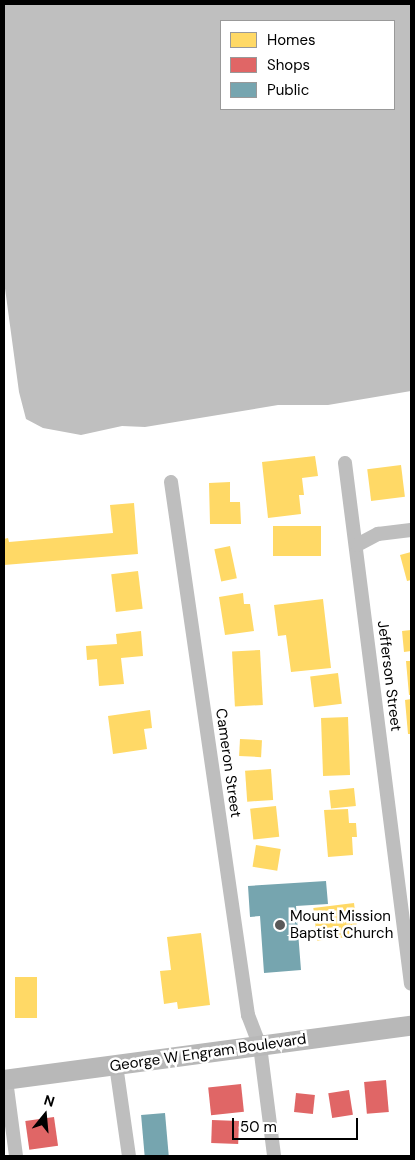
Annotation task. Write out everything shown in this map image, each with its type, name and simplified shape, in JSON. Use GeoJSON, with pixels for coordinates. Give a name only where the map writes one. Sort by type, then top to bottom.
{"type":"FeatureCollection","features":[{"type":"Feature","properties":{"kind":"main road","name":"George W Engram Boulevard"},"geometry":{"type":"LineString","coordinates":[[5,1080],[411,1026]]}},
{"type":"Feature","properties":{"kind":"street","name":"Jefferson Street"},"geometry":{"type":"LineString","coordinates":[[345,463],[357,545],[411,984]]}},
{"type":"Feature","properties":{"kind":"street","name":"Cameron Street"},"geometry":{"type":"LineString","coordinates":[[171,482],[248,1015],[260,1046],[274,1156]]}},
{"type":"Feature","properties":{"kind":"street"},"geometry":{"type":"LineString","coordinates":[[357,545],[378,534],[411,530]]}},
{"type":"Feature","properties":{"kind":"street"},"geometry":{"type":"LineString","coordinates":[[116,1065],[129,1156]]}},
{"type":"Feature","properties":{"kind":"street"},"geometry":{"type":"LineString","coordinates":[[5,1080],[16,1156]]}},
{"type":"Feature","properties":{"kind":"shaded area"},"geometry":{"type":"Polygon","coordinates":[[[4,4],[411,4],[411,391],[328,405],[278,405],[145,427],[122,426],[81,435],[43,428],[26,419],[19,392],[4,281],[4,4]]]}},
{"type":"Feature","properties":{"kind":"building: Homes"},"geometry":{"type":"Polygon","coordinates":[[[315,456],[318,476],[302,478],[304,495],[299,495],[301,514],[268,518],[262,462],[315,456]]]}},
{"type":"Feature","properties":{"kind":"building: Homes"},"geometry":{"type":"Polygon","coordinates":[[[401,465],[405,497],[371,501],[367,469],[401,465]]]}},
{"type":"Feature","properties":{"kind":"building: Homes"},"geometry":{"type":"Polygon","coordinates":[[[230,482],[230,502],[240,502],[241,524],[210,524],[209,483],[230,482]]]}},
{"type":"Feature","properties":{"kind":"building: Homes"},"geometry":{"type":"Polygon","coordinates":[[[134,503],[138,554],[4,565],[4,539],[8,538],[9,542],[113,533],[110,505],[134,503]]]}},
{"type":"Feature","properties":{"kind":"building: Homes"},"geometry":{"type":"Polygon","coordinates":[[[273,526],[321,526],[321,556],[273,556],[273,526]]]}},
{"type":"Feature","properties":{"kind":"building: Homes"},"geometry":{"type":"Polygon","coordinates":[[[230,546],[237,578],[221,582],[214,549],[230,546]]]}},
{"type":"Feature","properties":{"kind":"building: Homes"},"geometry":{"type":"Polygon","coordinates":[[[411,552],[411,580],[407,581],[400,555],[411,552]]]}},
{"type":"Feature","properties":{"kind":"building: Homes"},"geometry":{"type":"Polygon","coordinates":[[[138,571],[143,609],[116,612],[111,574],[138,571]]]}},
{"type":"Feature","properties":{"kind":"building: Homes"},"geometry":{"type":"Polygon","coordinates":[[[243,593],[244,604],[250,604],[254,631],[225,635],[219,597],[243,593]]]}},
{"type":"Feature","properties":{"kind":"building: Homes"},"geometry":{"type":"Polygon","coordinates":[[[323,599],[331,668],[291,672],[286,635],[278,636],[274,605],[323,599]]]}},
{"type":"Feature","properties":{"kind":"building: Homes"},"geometry":{"type":"Polygon","coordinates":[[[411,630],[411,651],[404,652],[402,631],[411,630]]]}},
{"type":"Feature","properties":{"kind":"building: Homes"},"geometry":{"type":"Polygon","coordinates":[[[141,631],[143,656],[121,658],[124,684],[99,686],[97,659],[87,660],[86,646],[117,644],[116,634],[141,631]]]}},
{"type":"Feature","properties":{"kind":"building: Homes"},"geometry":{"type":"Polygon","coordinates":[[[260,650],[263,705],[235,706],[232,651],[260,650]]]}},
{"type":"Feature","properties":{"kind":"building: Homes"},"geometry":{"type":"Polygon","coordinates":[[[406,661],[411,661],[411,695],[409,695],[406,661]]]}},
{"type":"Feature","properties":{"kind":"building: Homes"},"geometry":{"type":"Polygon","coordinates":[[[338,673],[342,704],[314,707],[310,676],[338,673]]]}},
{"type":"Feature","properties":{"kind":"building: Homes"},"geometry":{"type":"Polygon","coordinates":[[[411,699],[411,734],[408,734],[405,700],[411,699]]]}},
{"type":"Feature","properties":{"kind":"building: Homes"},"geometry":{"type":"Polygon","coordinates":[[[150,710],[152,728],[144,729],[147,749],[113,754],[108,716],[150,710]]]}},
{"type":"Feature","properties":{"kind":"building: Homes"},"geometry":{"type":"Polygon","coordinates":[[[348,717],[350,775],[323,776],[321,718],[348,717]]]}},
{"type":"Feature","properties":{"kind":"building: Homes"},"geometry":{"type":"Polygon","coordinates":[[[240,739],[262,740],[261,757],[239,756],[240,739]]]}},
{"type":"Feature","properties":{"kind":"building: Homes"},"geometry":{"type":"Polygon","coordinates":[[[271,769],[273,800],[247,802],[245,771],[271,769]]]}},
{"type":"Feature","properties":{"kind":"building: Homes"},"geometry":{"type":"Polygon","coordinates":[[[354,788],[356,806],[331,809],[329,791],[354,788]]]}},
{"type":"Feature","properties":{"kind":"building: Homes"},"geometry":{"type":"Polygon","coordinates":[[[276,806],[279,837],[253,840],[250,809],[276,806]]]}},
{"type":"Feature","properties":{"kind":"building: Homes"},"geometry":{"type":"Polygon","coordinates":[[[348,809],[349,823],[356,823],[357,837],[352,837],[353,855],[328,857],[324,810],[348,809]]]}},
{"type":"Feature","properties":{"kind":"building: Homes"},"geometry":{"type":"Polygon","coordinates":[[[256,845],[281,849],[277,871],[253,867],[256,845]]]}},
{"type":"Feature","properties":{"kind":"building: Homes"},"geometry":{"type":"Polygon","coordinates":[[[354,903],[358,936],[317,941],[313,908],[354,903]]]}},
{"type":"Feature","properties":{"kind":"building: Homes"},"geometry":{"type":"Polygon","coordinates":[[[201,933],[210,1005],[178,1009],[177,1002],[164,1004],[160,971],[171,970],[167,937],[201,933]]]}},
{"type":"Feature","properties":{"kind":"building: Homes"},"geometry":{"type":"Polygon","coordinates":[[[15,977],[37,977],[37,1018],[15,1018],[15,977]]]}},
{"type":"Feature","properties":{"kind":"building: Shops"},"geometry":{"type":"Polygon","coordinates":[[[386,1080],[389,1112],[367,1114],[364,1082],[386,1080]]]}},
{"type":"Feature","properties":{"kind":"building: Shops"},"geometry":{"type":"Polygon","coordinates":[[[241,1084],[244,1112],[211,1115],[208,1087],[241,1084]]]}},
{"type":"Feature","properties":{"kind":"building: Shops"},"geometry":{"type":"Polygon","coordinates":[[[349,1090],[353,1115],[332,1118],[328,1093],[349,1090]]]}},
{"type":"Feature","properties":{"kind":"building: Shops"},"geometry":{"type":"Polygon","coordinates":[[[296,1093],[315,1095],[313,1114],[294,1112],[296,1093]]]}},
{"type":"Feature","properties":{"kind":"building: Shops"},"geometry":{"type":"Polygon","coordinates":[[[54,1117],[58,1146],[29,1150],[25,1121],[54,1117]]]}},
{"type":"Feature","properties":{"kind":"building: Shops"},"geometry":{"type":"Polygon","coordinates":[[[212,1120],[239,1121],[238,1144],[211,1143],[212,1120]]]}},
{"type":"Feature","properties":{"kind":"building: Public"},"geometry":{"type":"Polygon","coordinates":[[[326,881],[328,904],[296,906],[301,970],[264,973],[260,916],[250,917],[248,886],[326,881]]]}},
{"type":"Feature","properties":{"kind":"building: Public"},"geometry":{"type":"Polygon","coordinates":[[[165,1113],[169,1156],[145,1156],[141,1115],[165,1113]]]}},
{"type":"Feature","properties":{"kind":"place","name":"Mount Mission Baptist Church"},"geometry":{"type":"Point","coordinates":[280,925]}}]}
